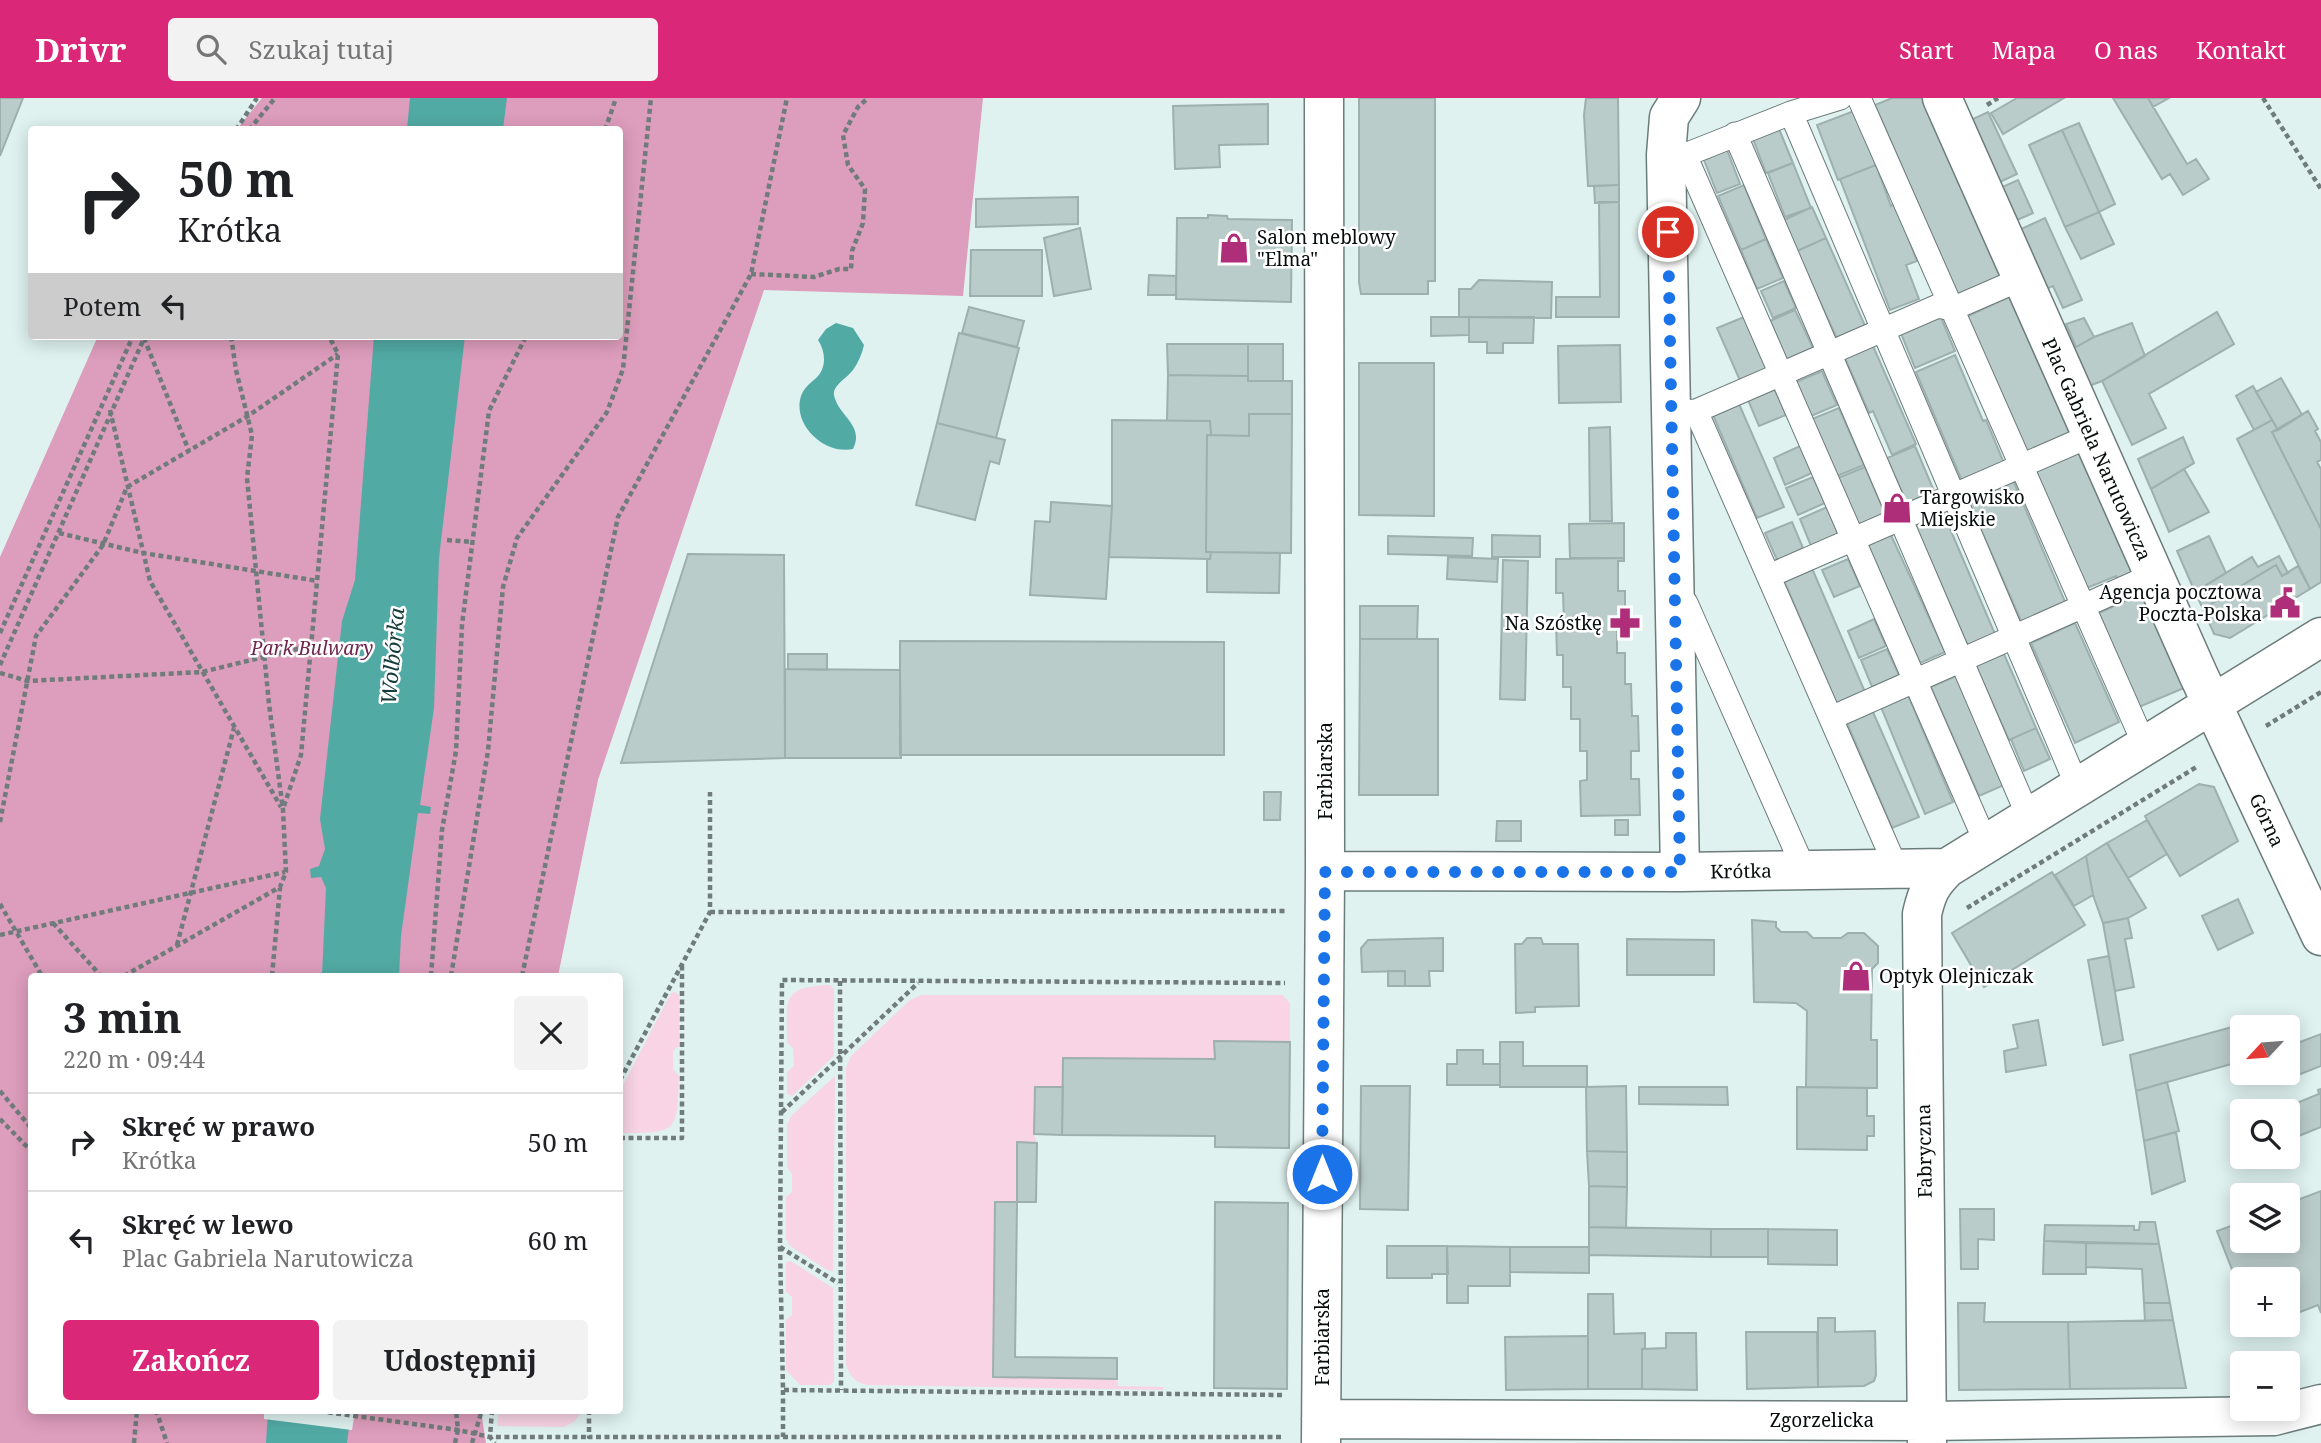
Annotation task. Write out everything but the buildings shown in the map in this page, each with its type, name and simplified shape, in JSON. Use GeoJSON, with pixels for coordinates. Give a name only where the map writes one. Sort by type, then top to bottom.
{"type":"FeatureCollection","features":[{"type":"Feature","properties":{"kind":"street","name":"Farbiarska"},"geometry":{"type":"LineString","coordinates":[[1313,1433],[1325,872],[1324,98]]}},
{"type":"Feature","properties":{"kind":"street"},"geometry":{"type":"LineString","coordinates":[[1680,872],[1674,603],[1684,412],[1676,155],[1666,137],[1670,117],[1681,98]]}},
{"type":"Feature","properties":{"kind":"street","name":"Plac Gabriela Narutowicza"},"geometry":{"type":"LineString","coordinates":[[1944,99],[2021,279],[2212,704]]}},
{"type":"Feature","properties":{"kind":"street"},"geometry":{"type":"LineString","coordinates":[[1947,868],[2321,637]]}},
{"type":"Feature","properties":{"kind":"street","name":"Górna"},"geometry":{"type":"LineString","coordinates":[[2212,704],[2321,936]]}},
{"type":"Feature","properties":{"kind":"street","name":"Krótka"},"geometry":{"type":"LineString","coordinates":[[1325,872],[1680,872],[1947,868]]}},
{"type":"Feature","properties":{"kind":"street","name":"Fabryczna"},"geometry":{"type":"LineString","coordinates":[[1927,1432],[1922,914],[1927,891],[1932,882],[1947,868]]}},
{"type":"Feature","properties":{"kind":"street","name":"Zgorzelicka"},"geometry":{"type":"LineString","coordinates":[[1313,1433],[1606,1430],[1927,1432],[2274,1416],[2321,1404]]}},
{"type":"Feature","properties":{"kind":"lane"},"geometry":{"type":"LineString","coordinates":[[1840,98],[1676,155],[1781,374],[1986,844]]}},
{"type":"Feature","properties":{"kind":"lane"},"geometry":{"type":"LineString","coordinates":[[1859,98],[2145,746]]}},
{"type":"Feature","properties":{"kind":"lane"},"geometry":{"type":"LineString","coordinates":[[1791,113],[2078,788]]}},
{"type":"Feature","properties":{"kind":"lane"},"geometry":{"type":"LineString","coordinates":[[1735,134],[2029,818]]}},
{"type":"Feature","properties":{"kind":"lane"},"geometry":{"type":"LineString","coordinates":[[1893,870],[1892,858],[1769,576],[1684,412],[1781,374],[1938,306],[1952,309],[2021,279]]}},
{"type":"Feature","properties":{"kind":"lane"},"geometry":{"type":"LineString","coordinates":[[1769,576],[2092,435]]}},
{"type":"Feature","properties":{"kind":"lane"},"geometry":{"type":"LineString","coordinates":[[1831,718],[2153,575]]}},
{"type":"Feature","properties":{"kind":"lane"},"geometry":{"type":"LineString","coordinates":[[1674,603],[1686,603],[1800,860],[1799,871]]}},
{"type":"Feature","properties":{"kind":"path"},"geometry":{"type":"LineString","coordinates":[[239,126],[257,98]]}},
{"type":"Feature","properties":{"kind":"path"},"geometry":{"type":"LineString","coordinates":[[252,126],[275,98]]}},
{"type":"Feature","properties":{"kind":"path"},"geometry":{"type":"LineString","coordinates":[[606,126],[616,98]]}},
{"type":"Feature","properties":{"kind":"path"},"geometry":{"type":"LineString","coordinates":[[451,973],[488,751],[503,587],[517,538],[607,412],[623,369],[651,98]]}},
{"type":"Feature","properties":{"kind":"path"},"geometry":{"type":"LineString","coordinates":[[523,973],[618,517],[751,274],[787,98]]}},
{"type":"Feature","properties":{"kind":"path"},"geometry":{"type":"LineString","coordinates":[[751,274],[814,277],[839,269],[851,269],[852,251],[863,222],[865,189],[848,165],[843,135],[858,107],[868,98]]}},
{"type":"Feature","properties":{"kind":"path"},"geometry":{"type":"LineString","coordinates":[[2263,98],[2321,188]]}},
{"type":"Feature","properties":{"kind":"path"},"geometry":{"type":"LineString","coordinates":[[0,632],[131,340]]}},
{"type":"Feature","properties":{"kind":"path"},"geometry":{"type":"LineString","coordinates":[[0,664],[142,340]]}},
{"type":"Feature","properties":{"kind":"path"},"geometry":{"type":"LineString","coordinates":[[146,340],[189,452]]}},
{"type":"Feature","properties":{"kind":"path"},"geometry":{"type":"LineString","coordinates":[[232,340],[252,435],[247,478],[264,656],[283,810],[286,872],[280,887],[272,973]]}},
{"type":"Feature","properties":{"kind":"path"},"geometry":{"type":"LineString","coordinates":[[283,810],[301,755],[313,645],[338,354],[331,340]]}},
{"type":"Feature","properties":{"kind":"path"},"geometry":{"type":"LineString","coordinates":[[431,973],[442,830],[456,751],[462,625],[489,411],[524,340]]}},
{"type":"Feature","properties":{"kind":"path"},"geometry":{"type":"LineString","coordinates":[[0,822],[36,636],[103,545],[127,486],[248,416],[338,354]]}},
{"type":"Feature","properties":{"kind":"path"},"geometry":{"type":"LineString","coordinates":[[110,410],[150,581],[283,810]]}},
{"type":"Feature","properties":{"kind":"path"},"geometry":{"type":"LineString","coordinates":[[59,533],[143,553],[318,581]]}},
{"type":"Feature","properties":{"kind":"path"},"geometry":{"type":"LineString","coordinates":[[447,540],[472,542]]}},
{"type":"Feature","properties":{"kind":"path"},"geometry":{"type":"LineString","coordinates":[[0,673],[28,681],[202,672],[313,645]]}},
{"type":"Feature","properties":{"kind":"path"},"geometry":{"type":"LineString","coordinates":[[177,946],[234,728]]}},
{"type":"Feature","properties":{"kind":"path"},"geometry":{"type":"LineString","coordinates":[[1961,912],[2203,763]]}},
{"type":"Feature","properties":{"kind":"path"},"geometry":{"type":"LineString","coordinates":[[623,1074],[709,912],[710,792]]}},
{"type":"Feature","properties":{"kind":"path"},"geometry":{"type":"LineString","coordinates":[[0,935],[286,872]]}},
{"type":"Feature","properties":{"kind":"path"},"geometry":{"type":"LineString","coordinates":[[129,973],[280,887]]}},
{"type":"Feature","properties":{"kind":"path"},"geometry":{"type":"LineString","coordinates":[[0,904],[40,973]]}},
{"type":"Feature","properties":{"kind":"path"},"geometry":{"type":"LineString","coordinates":[[709,912],[1297,911]]}},
{"type":"Feature","properties":{"kind":"path"},"geometry":{"type":"LineString","coordinates":[[53,923],[99,973]]}},
{"type":"Feature","properties":{"kind":"path"},"geometry":{"type":"LineString","coordinates":[[623,1138],[682,1139],[682,960]]}},
{"type":"Feature","properties":{"kind":"path"},"geometry":{"type":"LineString","coordinates":[[783,1437],[780,1247],[782,980],[1297,984]]}},
{"type":"Feature","properties":{"kind":"path"},"geometry":{"type":"LineString","coordinates":[[840,981],[841,1390]]}},
{"type":"Feature","properties":{"kind":"path"},"geometry":{"type":"LineString","coordinates":[[781,1112],[919,982]]}},
{"type":"Feature","properties":{"kind":"path"},"geometry":{"type":"LineString","coordinates":[[0,1091],[28,1124]]}},
{"type":"Feature","properties":{"kind":"path"},"geometry":{"type":"LineString","coordinates":[[0,1119],[28,1148]]}},
{"type":"Feature","properties":{"kind":"path"},"geometry":{"type":"LineString","coordinates":[[780,1247],[839,1283]]}},
{"type":"Feature","properties":{"kind":"path"},"geometry":{"type":"LineString","coordinates":[[783,1390],[1283,1395]]}},
{"type":"Feature","properties":{"kind":"path"},"geometry":{"type":"LineString","coordinates":[[134,1443],[136,1414]]}},
{"type":"Feature","properties":{"kind":"path"},"geometry":{"type":"LineString","coordinates":[[157,1414],[167,1443]]}},
{"type":"Feature","properties":{"kind":"path"},"geometry":{"type":"LineString","coordinates":[[341,1414],[490,1437],[747,1440],[783,1437],[1313,1433]]}},
{"type":"Feature","properties":{"kind":"path"},"geometry":{"type":"LineString","coordinates":[[454,1443],[458,1430],[456,1414]]}},
{"type":"Feature","properties":{"kind":"path"},"geometry":{"type":"LineString","coordinates":[[472,1443],[481,1414]]}},
{"type":"Feature","properties":{"kind":"path"},"geometry":{"type":"LineString","coordinates":[[492,1414],[490,1437],[495,1443]]}},
{"type":"Feature","properties":{"kind":"path"},"geometry":{"type":"LineString","coordinates":[[589,1414],[589,1437]]}},
{"type":"Feature","properties":{"kind":"shaded area"},"geometry":{"type":"Polygon","coordinates":[[[830,985],[834,989],[834,1056],[792,1096],[787,1094],[787,1072],[794,1066],[793,1048],[787,1042],[790,998],[803,989],[830,985]]]}},
{"type":"Feature","properties":{"kind":"shaded area"},"geometry":{"type":"Polygon","coordinates":[[[671,993],[679,995],[679,1046],[673,1051],[673,1069],[679,1076],[675,1119],[664,1130],[623,1133],[623,1085],[671,993]]]}},
{"type":"Feature","properties":{"kind":"shaded area"},"geometry":{"type":"Polygon","coordinates":[[[921,995],[1283,995],[1290,1004],[1290,1042],[1215,1041],[1215,1059],[1063,1058],[1063,1087],[1035,1087],[1034,1134],[1037,1143],[1018,1143],[1017,1202],[995,1202],[993,1377],[1117,1379],[1118,1386],[1164,1387],[1163,1390],[868,1385],[854,1379],[850,1373],[846,1365],[846,1068],[851,1056],[910,1000],[921,995]]]}},
{"type":"Feature","properties":{"kind":"shaded area"},"geometry":{"type":"Polygon","coordinates":[[[835,1076],[833,1271],[827,1270],[790,1246],[786,1239],[786,1197],[792,1192],[792,1174],[787,1167],[787,1125],[791,1116],[835,1076]]]}},
{"type":"Feature","properties":{"kind":"shaded area"},"geometry":{"type":"Polygon","coordinates":[[[791,1261],[833,1288],[834,1381],[830,1385],[800,1385],[786,1370],[786,1320],[792,1315],[792,1297],[786,1292],[786,1262],[791,1261]]]}},
{"type":"Feature","properties":{"kind":"shaded area"},"geometry":{"type":"Polygon","coordinates":[[[498,1414],[580,1414],[574,1422],[564,1427],[497,1426],[498,1414]]]}},
{"type":"Feature","properties":{"kind":"green space","name":"Park Bulwary"},"geometry":{"type":"Polygon","coordinates":[[[262,98],[983,98],[963,296],[764,290],[598,780],[559,973],[28,973],[28,1414],[481,1414],[486,1443],[0,1443],[0,557],[96,340],[623,340],[623,126],[239,126],[262,98]]]}},
{"type":"Feature","properties":{"kind":"water"},"geometry":{"type":"Polygon","coordinates":[[[410,98],[507,98],[503,126],[407,126],[410,98]]]}},
{"type":"Feature","properties":{"kind":"water"},"geometry":{"type":"Polygon","coordinates":[[[836,323],[853,328],[864,345],[855,367],[834,392],[836,402],[856,433],[853,449],[842,450],[821,442],[813,435],[801,417],[799,407],[804,391],[822,370],[824,355],[818,340],[826,329],[836,323]]]}},
{"type":"Feature","properties":{"kind":"water","name":"Wolbórka"},"geometry":{"type":"Polygon","coordinates":[[[374,340],[465,340],[439,558],[434,708],[420,805],[431,807],[430,814],[418,813],[401,936],[399,973],[322,973],[326,888],[321,877],[311,878],[310,869],[319,866],[325,849],[320,819],[342,621],[355,580],[374,340]]]}},
{"type":"Feature","properties":{"kind":"water"},"geometry":{"type":"Polygon","coordinates":[[[268,1414],[351,1414],[347,1443],[266,1443],[268,1414]]]}},
{"type":"Feature","properties":{"kind":"pier"},"geometry":{"type":"Polygon","coordinates":[[[264,1414],[355,1414],[352,1430],[264,1419],[264,1414]]]}},
{"type":"Feature","properties":{"kind":"place","name":"Salon meblowy \"Elma\""},"geometry":{"type":"Point","coordinates":[1234,248]}},
{"type":"Feature","properties":{"kind":"place","name":"Targowisko Miejskie"},"geometry":{"type":"Point","coordinates":[1897,508]}},
{"type":"Feature","properties":{"kind":"place","name":"Agencja pocztowa Poczta-Polska"},"geometry":{"type":"Point","coordinates":[2285,603]}},
{"type":"Feature","properties":{"kind":"place","name":"Na Szóstkę"},"geometry":{"type":"Point","coordinates":[1625,623]}},
{"type":"Feature","properties":{"kind":"place","name":"Optyk Olejniczak"},"geometry":{"type":"Point","coordinates":[1856,976]}},
{"type":"Feature","properties":{"kind":"route"},"geometry":{"type":"LineString","coordinates":[[1322,1174],[1325,872],[1680,872],[1668,232]]}}]}
